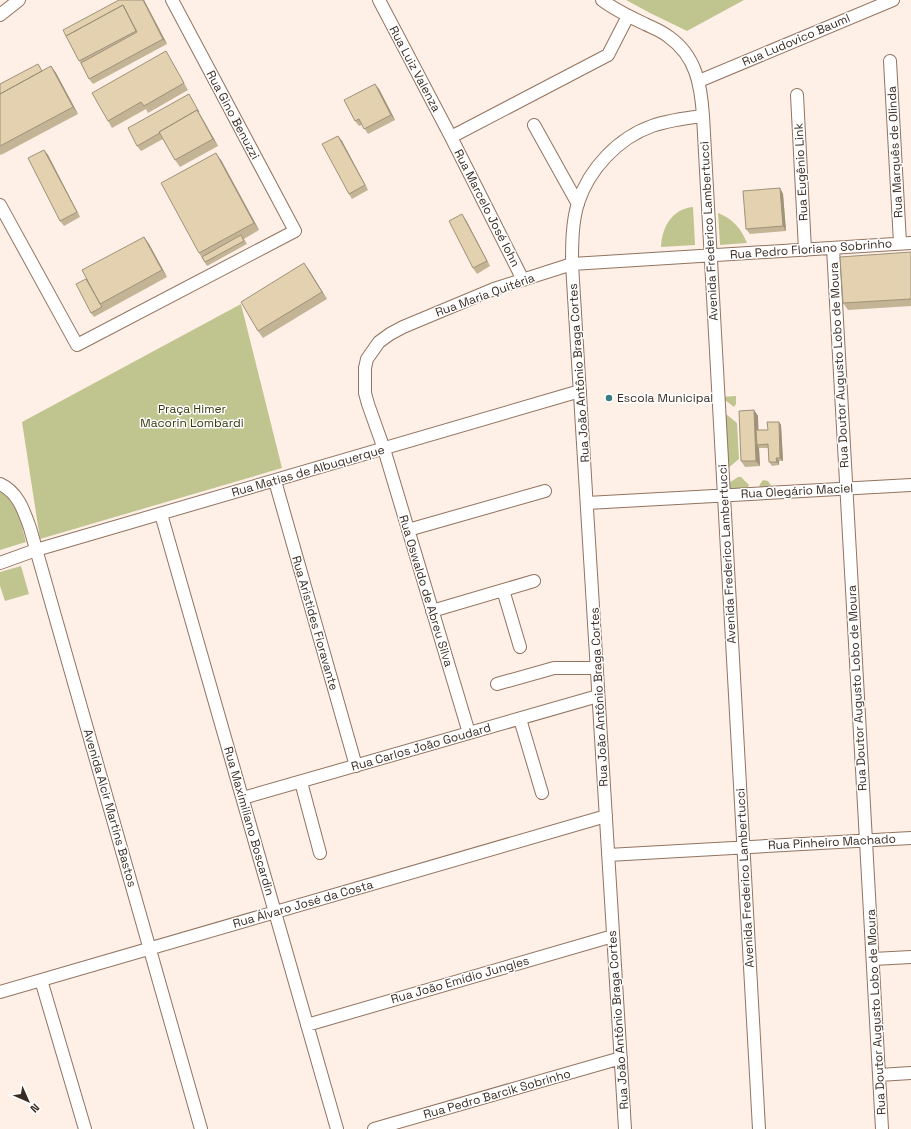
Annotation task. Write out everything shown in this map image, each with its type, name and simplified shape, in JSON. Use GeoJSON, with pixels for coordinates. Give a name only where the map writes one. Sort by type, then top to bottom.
{"type":"FeatureCollection","features":[{"type":"Feature","properties":{"kind":"street"},"geometry":{"type":"LineString","coordinates":[[0,14],[19,0]]}},
{"type":"Feature","properties":{"kind":"street","name":"Rua Gino Benuzzi"},"geometry":{"type":"LineString","coordinates":[[0,205],[76,345],[295,231],[172,0]]}},
{"type":"Feature","properties":{"kind":"street","name":"Rua Luiz Valenza"},"geometry":{"type":"LineString","coordinates":[[379,0],[451,137]]}},
{"type":"Feature","properties":{"kind":"street","name":"Avenida Frederico Lambertucci"},"geometry":{"type":"LineString","coordinates":[[602,0],[628,16],[669,36],[688,55],[695,68],[699,81],[703,116],[759,1129]]}},
{"type":"Feature","properties":{"kind":"street","name":"Rua Ludovico Bauml"},"geometry":{"type":"LineString","coordinates":[[699,81],[893,0]]}},
{"type":"Feature","properties":{"kind":"street"},"geometry":{"type":"LineString","coordinates":[[451,137],[608,55],[628,16]]}},
{"type":"Feature","properties":{"kind":"street","name":"Rua Marquês de Olinda"},"geometry":{"type":"LineString","coordinates":[[890,61],[906,243]]}},
{"type":"Feature","properties":{"kind":"street","name":"Rua Eugênio Link"},"geometry":{"type":"LineString","coordinates":[[797,95],[805,250]]}},
{"type":"Feature","properties":{"kind":"street"},"geometry":{"type":"LineString","coordinates":[[572,264],[572,246],[578,204],[601,163],[621,143],[635,133],[650,126],[679,119],[703,116]]}},
{"type":"Feature","properties":{"kind":"street"},"geometry":{"type":"LineString","coordinates":[[534,125],[578,204]]}},
{"type":"Feature","properties":{"kind":"street","name":"Rua Marcelo José Iohn"},"geometry":{"type":"LineString","coordinates":[[451,137],[522,280]]}},
{"type":"Feature","properties":{"kind":"street","name":"Rua Pedro Floriano Sobrinho"},"geometry":{"type":"LineString","coordinates":[[711,256],[906,243]]}},
{"type":"Feature","properties":{"kind":"street","name":"Rua Doutor Augusto Lobo de Moura"},"geometry":{"type":"LineString","coordinates":[[833,248],[882,1129]]}},
{"type":"Feature","properties":{"kind":"street","name":"Rua Maria Quitéria"},"geometry":{"type":"LineString","coordinates":[[384,449],[368,404],[364,380],[367,359],[379,342],[390,334],[474,297],[572,264],[711,256]]}},
{"type":"Feature","properties":{"kind":"street","name":"Rua João Antônio Braga Cortes"},"geometry":{"type":"LineString","coordinates":[[572,264],[625,1129]]}},
{"type":"Feature","properties":{"kind":"street","name":"Rua Matias de Albuquerque"},"geometry":{"type":"LineString","coordinates":[[0,563],[36,550],[580,391]]}},
{"type":"Feature","properties":{"kind":"street","name":"Rua Oswaldo de Abreu Silva"},"geometry":{"type":"LineString","coordinates":[[384,449],[469,733]]}},
{"type":"Feature","properties":{"kind":"street","name":"Rua Aristides Fioravante"},"geometry":{"type":"LineString","coordinates":[[274,481],[356,766]]}},
{"type":"Feature","properties":{"kind":"street","name":"Rua Olegário Maciel"},"geometry":{"type":"LineString","coordinates":[[587,503],[911,485]]}},
{"type":"Feature","properties":{"kind":"street","name":"Avenida Alcir Martins Bastos"},"geometry":{"type":"LineString","coordinates":[[5,487],[17,499],[24,511],[36,550],[201,1129]]}},
{"type":"Feature","properties":{"kind":"street"},"geometry":{"type":"LineString","coordinates":[[408,530],[545,491]]}},
{"type":"Feature","properties":{"kind":"street","name":"Rua Maximiliano Boscardin"},"geometry":{"type":"LineString","coordinates":[[161,514],[337,1129]]}},
{"type":"Feature","properties":{"kind":"street"},"geometry":{"type":"LineString","coordinates":[[432,611],[534,581]]}},
{"type":"Feature","properties":{"kind":"street"},"geometry":{"type":"LineString","coordinates":[[504,590],[520,647]]}},
{"type":"Feature","properties":{"kind":"street"},"geometry":{"type":"LineString","coordinates":[[497,684],[554,668],[597,668]]}},
{"type":"Feature","properties":{"kind":"street","name":"Rua Carlos João Goudard"},"geometry":{"type":"LineString","coordinates":[[243,798],[598,696]]}},
{"type":"Feature","properties":{"kind":"street"},"geometry":{"type":"LineString","coordinates":[[520,718],[542,793]]}},
{"type":"Feature","properties":{"kind":"street"},"geometry":{"type":"LineString","coordinates":[[301,782],[320,853]]}},
{"type":"Feature","properties":{"kind":"street","name":"Rua Álvaro José da Costa"},"geometry":{"type":"LineString","coordinates":[[0,992],[606,816]]}},
{"type":"Feature","properties":{"kind":"street","name":"Rua Pinheiro Machado"},"geometry":{"type":"LineString","coordinates":[[608,855],[911,838]]}},
{"type":"Feature","properties":{"kind":"street","name":"Rua João Emídio Jungles"},"geometry":{"type":"LineString","coordinates":[[307,1025],[613,936]]}},
{"type":"Feature","properties":{"kind":"street"},"geometry":{"type":"LineString","coordinates":[[873,959],[911,957]]}},
{"type":"Feature","properties":{"kind":"street"},"geometry":{"type":"LineString","coordinates":[[41,980],[85,1129]]}},
{"type":"Feature","properties":{"kind":"street","name":"Rua Pedro Barcik Sobrinho"},"geometry":{"type":"LineString","coordinates":[[374,1129],[621,1058]]}},
{"type":"Feature","properties":{"kind":"street"},"geometry":{"type":"LineString","coordinates":[[879,1075],[911,1073]]}},
{"type":"Feature","properties":{"kind":"green space"},"geometry":{"type":"Polygon","coordinates":[[[626,0],[744,0],[687,31],[626,0]]]}},
{"type":"Feature","properties":{"kind":"green space"},"geometry":{"type":"Polygon","coordinates":[[[693,207],[695,245],[661,247],[663,233],[674,215],[686,208],[693,207]]]}},
{"type":"Feature","properties":{"kind":"green space"},"geometry":{"type":"Polygon","coordinates":[[[718,213],[728,218],[736,225],[747,243],[720,245],[718,213]]]}},
{"type":"Feature","properties":{"kind":"green space","name":"Praça Himer Macorin Lombardi"},"geometry":{"type":"Polygon","coordinates":[[[241,304],[282,468],[40,539],[22,422],[241,304]]]}},
{"type":"Feature","properties":{"kind":"green space"},"geometry":{"type":"Polygon","coordinates":[[[736,396],[736,404],[734,407],[721,397],[736,396]]]}},
{"type":"Feature","properties":{"kind":"green space"},"geometry":{"type":"Polygon","coordinates":[[[721,410],[737,423],[739,459],[727,469],[721,410]]]}},
{"type":"Feature","properties":{"kind":"green space"},"geometry":{"type":"Polygon","coordinates":[[[738,477],[741,477],[749,485],[746,491],[729,490],[726,485],[738,477]]]}},
{"type":"Feature","properties":{"kind":"green space"},"geometry":{"type":"Polygon","coordinates":[[[763,480],[768,481],[774,490],[758,491],[763,480]]]}},
{"type":"Feature","properties":{"kind":"green space"},"geometry":{"type":"Polygon","coordinates":[[[0,491],[11,501],[18,514],[26,542],[0,550],[0,491]]]}},
{"type":"Feature","properties":{"kind":"green space"},"geometry":{"type":"Polygon","coordinates":[[[21,566],[29,594],[5,601],[0,586],[0,572],[21,566]]]}},
{"type":"Feature","properties":{"kind":"building"},"geometry":{"type":"Polygon","coordinates":[[[119,0],[143,0],[163,39],[89,79],[81,63],[137,32],[123,5],[66,36],[63,30],[119,0]]]}},
{"type":"Feature","properties":{"kind":"building"},"geometry":{"type":"Polygon","coordinates":[[[123,5],[136,31],[79,61],[66,36],[123,5]]]}},
{"type":"Feature","properties":{"kind":"building"},"geometry":{"type":"Polygon","coordinates":[[[166,51],[184,83],[144,106],[141,102],[108,121],[92,93],[166,51]]]}},
{"type":"Feature","properties":{"kind":"building"},"geometry":{"type":"Polygon","coordinates":[[[38,64],[42,71],[0,94],[0,84],[38,64]]]}},
{"type":"Feature","properties":{"kind":"building"},"geometry":{"type":"Polygon","coordinates":[[[51,66],[73,107],[0,146],[0,94],[51,66]]]}},
{"type":"Feature","properties":{"kind":"building"},"geometry":{"type":"Polygon","coordinates":[[[375,84],[391,115],[364,129],[359,119],[355,121],[344,100],[375,84]]]}},
{"type":"Feature","properties":{"kind":"building"},"geometry":{"type":"Polygon","coordinates":[[[189,94],[199,112],[197,110],[137,146],[128,128],[189,94]]]}},
{"type":"Feature","properties":{"kind":"building"},"geometry":{"type":"Polygon","coordinates":[[[197,110],[213,139],[175,160],[159,132],[197,110]]]}},
{"type":"Feature","properties":{"kind":"building"},"geometry":{"type":"Polygon","coordinates":[[[338,136],[365,185],[349,194],[322,144],[338,136]]]}},
{"type":"Feature","properties":{"kind":"building"},"geometry":{"type":"Polygon","coordinates":[[[44,150],[77,212],[60,221],[28,158],[44,150]]]}},
{"type":"Feature","properties":{"kind":"building"},"geometry":{"type":"Polygon","coordinates":[[[216,153],[254,223],[199,253],[161,183],[216,153]]]}},
{"type":"Feature","properties":{"kind":"building"},"geometry":{"type":"Polygon","coordinates":[[[780,188],[783,226],[746,229],[743,191],[780,188]]]}},
{"type":"Feature","properties":{"kind":"building"},"geometry":{"type":"Polygon","coordinates":[[[462,214],[487,261],[473,268],[449,221],[462,214]]]}},
{"type":"Feature","properties":{"kind":"building"},"geometry":{"type":"Polygon","coordinates":[[[241,235],[244,241],[205,262],[202,257],[241,235]]]}},
{"type":"Feature","properties":{"kind":"building"},"geometry":{"type":"Polygon","coordinates":[[[144,237],[162,270],[100,304],[82,270],[144,237]]]}},
{"type":"Feature","properties":{"kind":"building"},"geometry":{"type":"Polygon","coordinates":[[[911,252],[911,299],[843,303],[840,257],[911,252]]]}},
{"type":"Feature","properties":{"kind":"building"},"geometry":{"type":"Polygon","coordinates":[[[304,263],[322,292],[258,331],[241,302],[304,263]]]}},
{"type":"Feature","properties":{"kind":"building"},"geometry":{"type":"Polygon","coordinates":[[[86,279],[102,307],[91,313],[76,284],[86,279]]]}},
{"type":"Feature","properties":{"kind":"building"},"geometry":{"type":"Polygon","coordinates":[[[754,410],[756,461],[741,461],[739,411],[754,410]]]}},
{"type":"Feature","properties":{"kind":"building"},"geometry":{"type":"Polygon","coordinates":[[[767,422],[779,422],[780,458],[776,458],[777,462],[769,462],[768,444],[757,445],[756,430],[768,430],[767,422]]]}},
{"type":"Feature","properties":{"kind":"place","name":"Escola Municipal"},"geometry":{"type":"Point","coordinates":[609,398]}}]}
